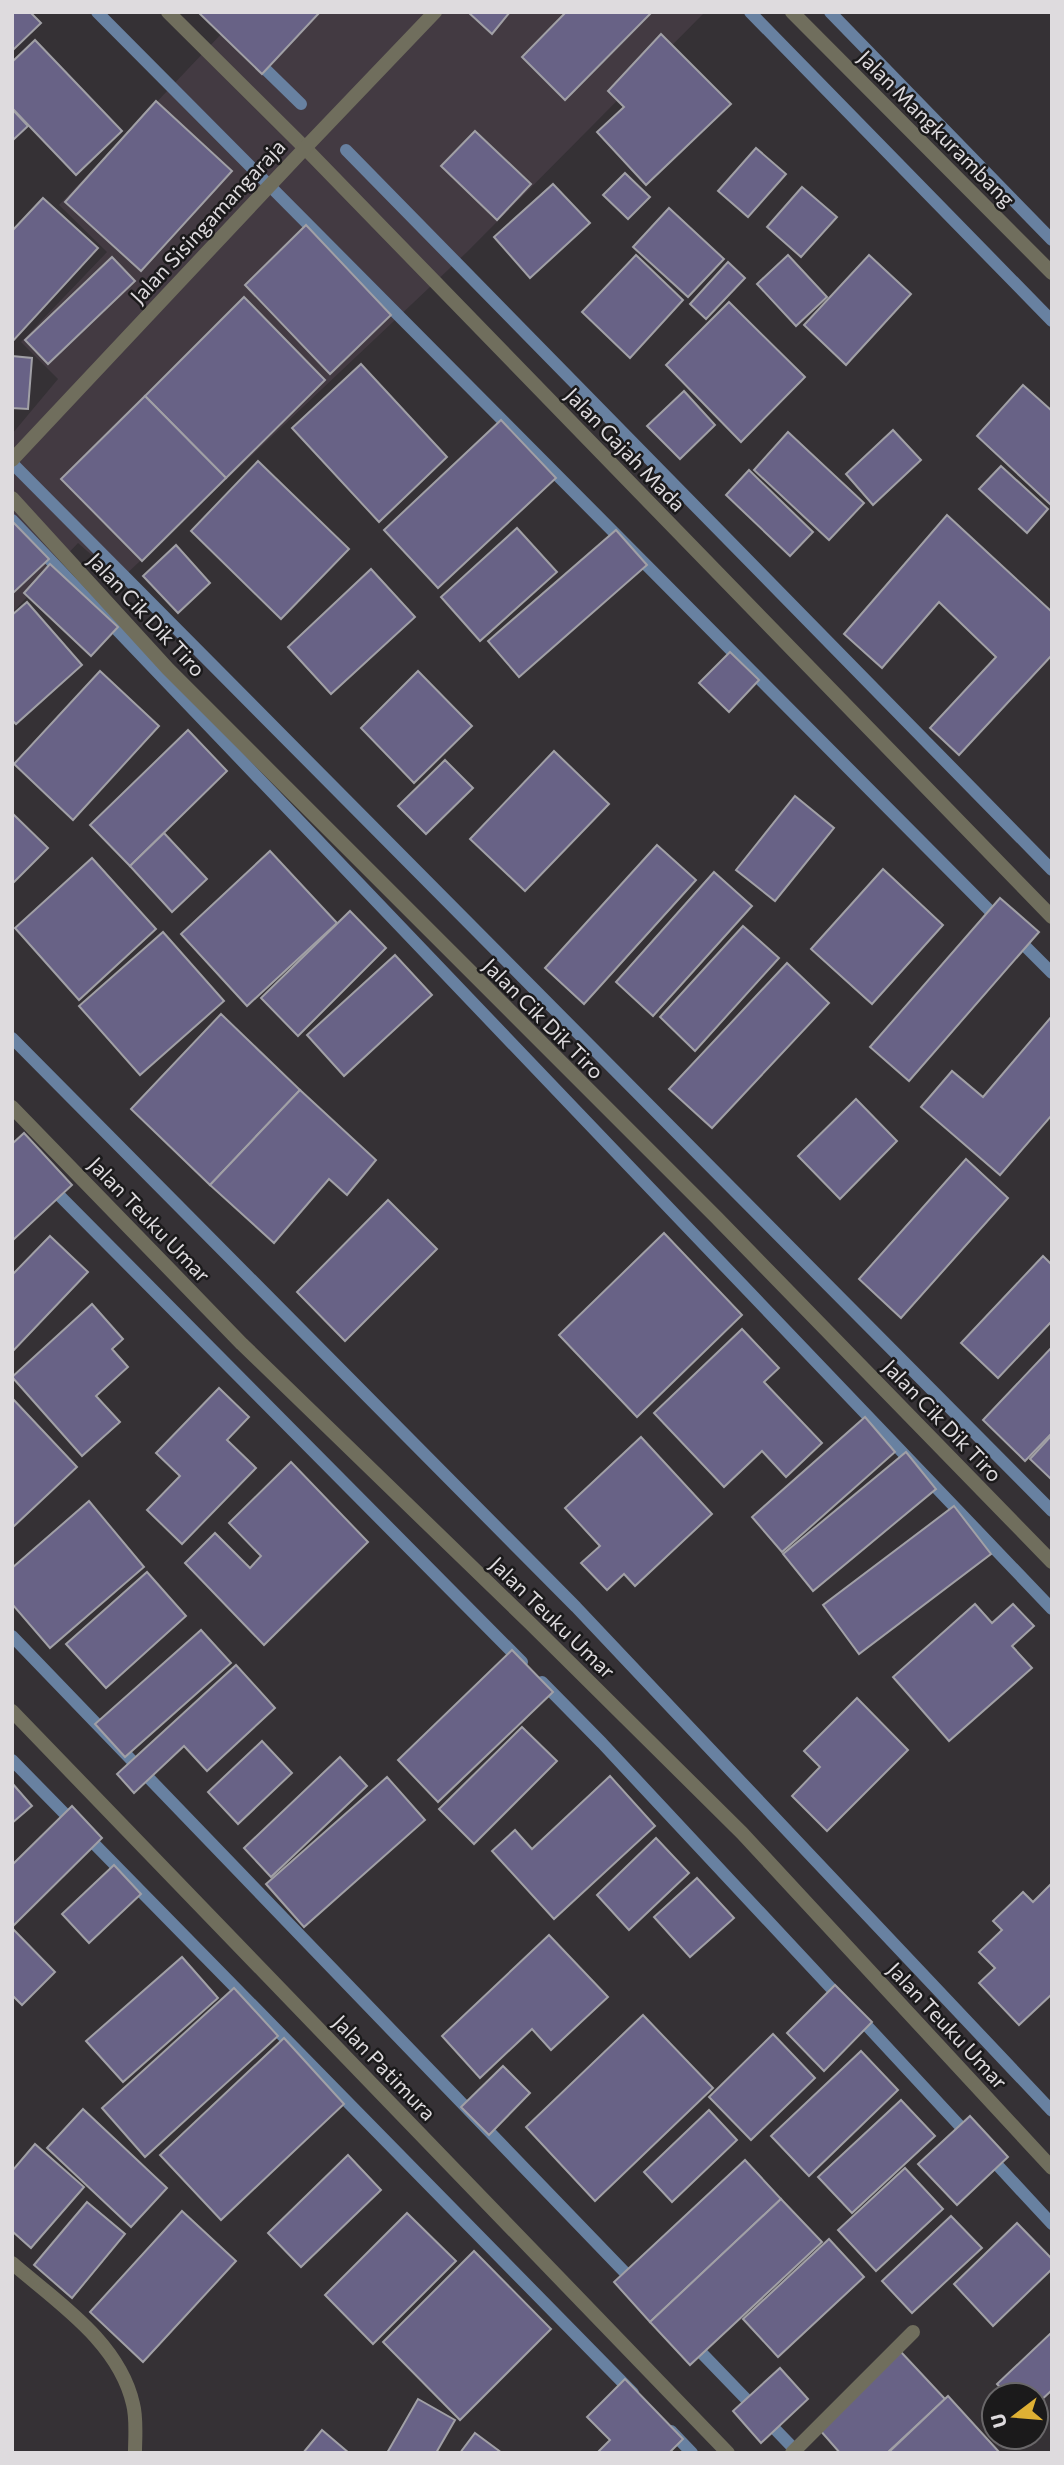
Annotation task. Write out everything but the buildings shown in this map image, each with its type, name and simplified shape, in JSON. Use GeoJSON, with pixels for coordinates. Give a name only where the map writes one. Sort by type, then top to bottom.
{"type":"FeatureCollection","features":[{"type":"Feature","properties":{"kind":"street","name":"Jalan Gajah Mada"},"geometry":{"type":"LineString","coordinates":[[168,12],[304,148],[1052,918]]}},
{"type":"Feature","properties":{"kind":"street","name":"Jalan Sisingamangaraja"},"geometry":{"type":"LineString","coordinates":[[12,460],[435,12]]}},
{"type":"Feature","properties":{"kind":"street","name":"Jalan Mangkurambang"},"geometry":{"type":"LineString","coordinates":[[792,12],[1052,273]]}},
{"type":"Feature","properties":{"kind":"street","name":"Jalan Cik Dik Tiro"},"geometry":{"type":"LineString","coordinates":[[12,498],[168,669],[717,1218],[1052,1562]]}},
{"type":"Feature","properties":{"kind":"street","name":"Jalan Teuku Umar"},"geometry":{"type":"LineString","coordinates":[[12,1107],[242,1344],[742,1833],[1052,2168]]}},
{"type":"Feature","properties":{"kind":"street","name":"Jalan Patimura"},"geometry":{"type":"LineString","coordinates":[[12,1711],[728,2453]]}},
{"type":"Feature","properties":{"kind":"street"},"geometry":{"type":"LineString","coordinates":[[12,2263],[95,2336],[120,2368],[134,2405],[135,2453]]}},
{"type":"Feature","properties":{"kind":"street"},"geometry":{"type":"LineString","coordinates":[[792,2453],[913,2332]]}},
{"type":"Feature","properties":{"kind":"shaded area"},"geometry":{"type":"Polygon","coordinates":[[[242,12],[705,12],[467,252],[120,580],[78,543],[12,613],[12,434],[58,379],[21,342],[107,252],[59,205],[242,12]]]}},
{"type":"Feature","properties":{"kind":"waterway"},"geometry":{"type":"LineString","coordinates":[[97,12],[1000,921]]}},
{"type":"Feature","properties":{"kind":"waterway"},"geometry":{"type":"LineString","coordinates":[[750,12],[1052,321]]}},
{"type":"Feature","properties":{"kind":"waterway"},"geometry":{"type":"LineString","coordinates":[[830,12],[1052,240]]}},
{"type":"Feature","properties":{"kind":"waterway"},"geometry":{"type":"LineString","coordinates":[[255,59],[301,104]]}},
{"type":"Feature","properties":{"kind":"waterway"},"geometry":{"type":"LineString","coordinates":[[346,150],[1052,870]]}},
{"type":"Feature","properties":{"kind":"waterway"},"geometry":{"type":"LineString","coordinates":[[12,463],[1052,1511]]}},
{"type":"Feature","properties":{"kind":"waterway"},"geometry":{"type":"LineString","coordinates":[[12,520],[1052,1609]]}},
{"type":"Feature","properties":{"kind":"waterway"},"geometry":{"type":"LineString","coordinates":[[1015,936],[1052,973]]}},
{"type":"Feature","properties":{"kind":"waterway"},"geometry":{"type":"LineString","coordinates":[[12,1038],[576,1607],[1052,2111]]}},
{"type":"Feature","properties":{"kind":"waterway"},"geometry":{"type":"LineString","coordinates":[[49,1185],[522,1662]]}},
{"type":"Feature","properties":{"kind":"waterway"},"geometry":{"type":"LineString","coordinates":[[12,1636],[636,2284]]}},
{"type":"Feature","properties":{"kind":"waterway"},"geometry":{"type":"LineString","coordinates":[[542,1682],[842,2000]]}},
{"type":"Feature","properties":{"kind":"waterway"},"geometry":{"type":"LineString","coordinates":[[12,1760],[633,2393]]}},
{"type":"Feature","properties":{"kind":"waterway"},"geometry":{"type":"LineString","coordinates":[[857,2015],[971,2138]]}},
{"type":"Feature","properties":{"kind":"waterway"},"geometry":{"type":"LineString","coordinates":[[989,2156],[1052,2224]]}},
{"type":"Feature","properties":{"kind":"waterway"},"geometry":{"type":"LineString","coordinates":[[692,2343],[798,2453]]}},
{"type":"Feature","properties":{"kind":"waterway"},"geometry":{"type":"LineString","coordinates":[[671,2431],[692,2453]]}}]}
